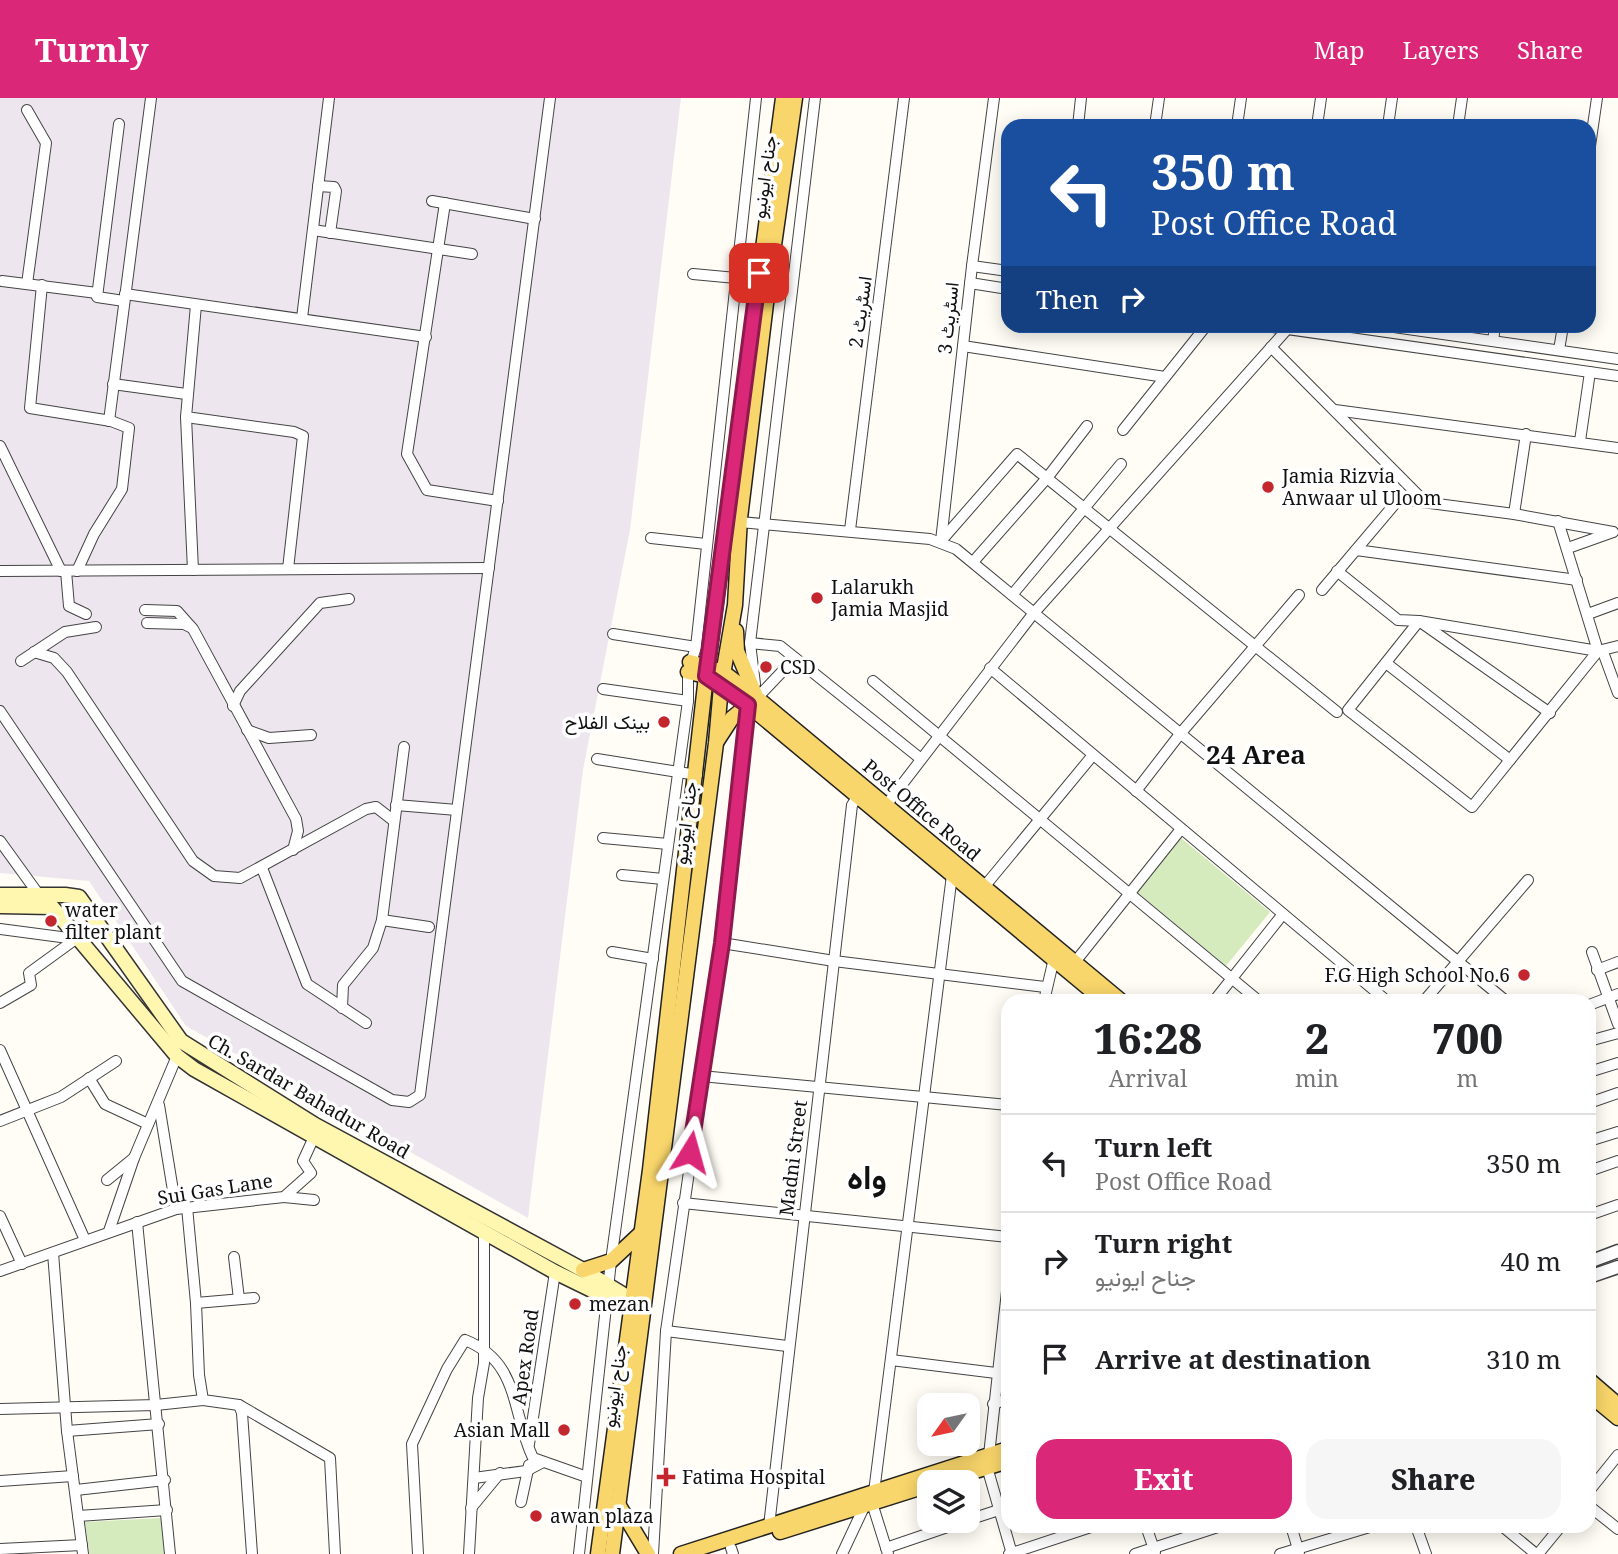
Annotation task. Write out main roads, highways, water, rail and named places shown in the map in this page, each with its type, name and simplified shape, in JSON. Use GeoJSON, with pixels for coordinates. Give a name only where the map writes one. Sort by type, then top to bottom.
{"type":"FeatureCollection","features":[{"type":"Feature","properties":{"kind":"main road","name":"جناح ایونیو"},"geometry":{"type":"LineString","coordinates":[[612,1554],[637,1307],[641,1233],[697,775],[707,671],[783,98]]}},
{"type":"Feature","properties":{"kind":"main road","name":"جناح ایونیو"},"geometry":{"type":"LineString","coordinates":[[597,1554],[637,1307],[716,743],[722,679],[734,605],[740,522],[795,98]]}},
{"type":"Feature","properties":{"kind":"main road"},"geometry":{"type":"LineString","coordinates":[[716,743],[732,718],[752,702],[737,651],[734,605]]}},
{"type":"Feature","properties":{"kind":"main road","name":"Post Office Road"},"geometry":{"type":"LineString","coordinates":[[689,673],[707,671],[722,679],[861,792],[952,875],[1056,953],[1075,962],[1113,994]]}},
{"type":"Feature","properties":{"kind":"main road","name":"Post Office Road"},"geometry":{"type":"LineString","coordinates":[[861,792],[887,804],[984,887],[1097,994]]}},
{"type":"Feature","properties":{"kind":"main road","name":"Ch. Sardar Bahadur Road"},"geometry":{"type":"LineString","coordinates":[[0,895],[79,897],[181,1041],[200,1055],[555,1272],[608,1291],[637,1307]]}},
{"type":"Feature","properties":{"kind":"main road","name":"Ch. Sardar Bahadur Road"},"geometry":{"type":"LineString","coordinates":[[39,895],[177,1056],[244,1099],[314,1137],[478,1223],[583,1270],[608,1291]]}},
{"type":"Feature","properties":{"kind":"main road"},"geometry":{"type":"LineString","coordinates":[[0,906],[51,907]]}},
{"type":"Feature","properties":{"kind":"main road"},"geometry":{"type":"LineString","coordinates":[[583,1270],[611,1261],[641,1233]]}},
{"type":"Feature","properties":{"kind":"main road"},"geometry":{"type":"LineString","coordinates":[[1596,1386],[1618,1405]]}},
{"type":"Feature","properties":{"kind":"main road"},"geometry":{"type":"LineString","coordinates":[[1596,1400],[1618,1418]]}},
{"type":"Feature","properties":{"kind":"main road"},"geometry":{"type":"LineString","coordinates":[[967,1470],[1001,1453]]}},
{"type":"Feature","properties":{"kind":"main road"},"geometry":{"type":"LineString","coordinates":[[711,1554],[732,1551],[902,1488],[988,1461],[1001,1461]]}},
{"type":"Feature","properties":{"kind":"main road"},"geometry":{"type":"LineString","coordinates":[[902,1488],[917,1486]]}},
{"type":"Feature","properties":{"kind":"main road"},"geometry":{"type":"LineString","coordinates":[[681,1554],[769,1526],[870,1500]]}},
{"type":"Feature","properties":{"kind":"main road"},"geometry":{"type":"LineString","coordinates":[[618,1503],[651,1554]]}},
{"type":"Feature","properties":{"kind":"place","name":"Jamia Rizvia Anwaar ul Uloom"},"geometry":{"type":"Point","coordinates":[1268,487]}},
{"type":"Feature","properties":{"kind":"place","name":"Lalarukh Jamia Masjid"},"geometry":{"type":"Point","coordinates":[817,598]}},
{"type":"Feature","properties":{"kind":"place","name":"CSD"},"geometry":{"type":"Point","coordinates":[766,667]}},
{"type":"Feature","properties":{"kind":"place","name":"بینک الفلاح"},"geometry":{"type":"Point","coordinates":[664,722]}},
{"type":"Feature","properties":{"kind":"place","name":"water filter plant"},"geometry":{"type":"Point","coordinates":[51,921]}},
{"type":"Feature","properties":{"kind":"place","name":"F.G High School No.6"},"geometry":{"type":"Point","coordinates":[1524,975]}},
{"type":"Feature","properties":{"kind":"place","name":"mezan"},"geometry":{"type":"Point","coordinates":[575,1304]}},
{"type":"Feature","properties":{"kind":"place","name":"Asian Mall"},"geometry":{"type":"Point","coordinates":[564,1430]}},
{"type":"Feature","properties":{"kind":"place","name":"Fatima Hospital"},"geometry":{"type":"Point","coordinates":[666,1477]}},
{"type":"Feature","properties":{"kind":"place","name":"awan plaza"},"geometry":{"type":"Point","coordinates":[536,1516]}},
{"type":"Feature","properties":{"kind":"district","name":"24 Area"},"geometry":{"type":"Point","coordinates":[1256,754]}},
{"type":"Feature","properties":{"kind":"district","name":"واہ"},"geometry":{"type":"Point","coordinates":[867,1176]}}]}
